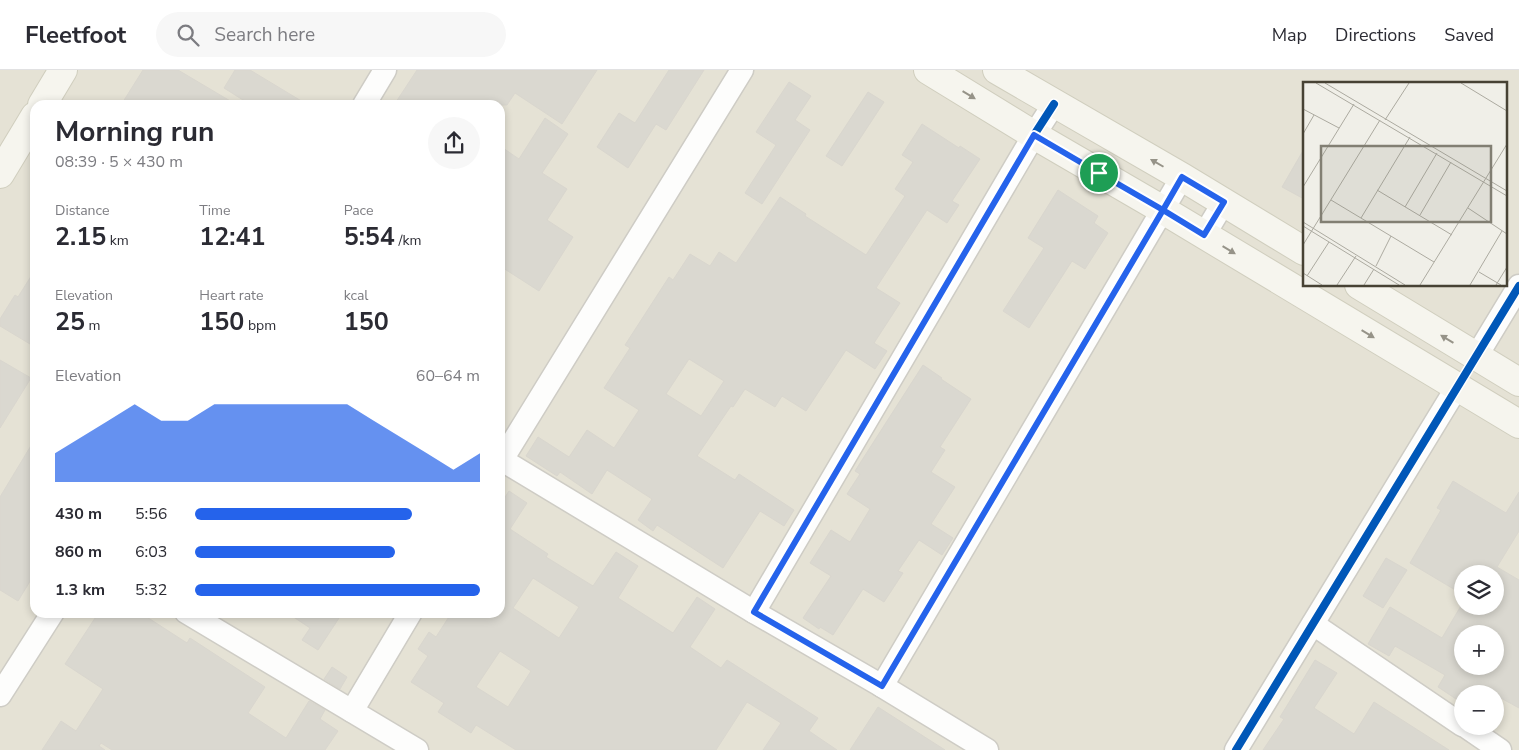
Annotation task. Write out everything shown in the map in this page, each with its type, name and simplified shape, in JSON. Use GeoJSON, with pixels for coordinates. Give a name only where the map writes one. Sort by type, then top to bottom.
{"type":"FeatureCollection","features":[{"type":"Feature","properties":{"kind":"main road"},"geometry":{"type":"LineString","coordinates":[[45,100],[63,70]]}},
{"type":"Feature","properties":{"kind":"main road"},"geometry":{"type":"LineString","coordinates":[[928,70],[1519,424]]}},
{"type":"Feature","properties":{"kind":"main road"},"geometry":{"type":"LineString","coordinates":[[997,70],[1182,177],[1303,250]]}},
{"type":"Feature","properties":{"kind":"main road"},"geometry":{"type":"LineString","coordinates":[[0,174],[30,124]]}},
{"type":"Feature","properties":{"kind":"main road"},"geometry":{"type":"LineString","coordinates":[[1361,286],[1519,382]]}},
{"type":"Feature","properties":{"kind":"main road"},"geometry":{"type":"LineString","coordinates":[[1457,387],[1476,357]]}},
{"type":"Feature","properties":{"kind":"street"},"geometry":{"type":"LineString","coordinates":[[367,100],[385,70]]}},
{"type":"Feature","properties":{"kind":"street"},"geometry":{"type":"LineString","coordinates":[[505,455],[742,70]]}},
{"type":"Feature","properties":{"kind":"street"},"geometry":{"type":"LineString","coordinates":[[754,612],[1054,104]]}},
{"type":"Feature","properties":{"kind":"street"},"geometry":{"type":"LineString","coordinates":[[882,686],[1182,177]]}},
{"type":"Feature","properties":{"kind":"street"},"geometry":{"type":"LineString","coordinates":[[1204,235],[1224,202]]}},
{"type":"Feature","properties":{"kind":"street"},"geometry":{"type":"LineString","coordinates":[[1476,357],[1519,286]]}},
{"type":"Feature","properties":{"kind":"street"},"geometry":{"type":"LineString","coordinates":[[1236,750],[1457,387]]}},
{"type":"Feature","properties":{"kind":"street"},"geometry":{"type":"LineString","coordinates":[[505,463],[987,750]]}},
{"type":"Feature","properties":{"kind":"street"},"geometry":{"type":"LineString","coordinates":[[0,695],[49,618]]}},
{"type":"Feature","properties":{"kind":"street"},"geometry":{"type":"LineString","coordinates":[[196,618],[417,750]]}},
{"type":"Feature","properties":{"kind":"street"},"geometry":{"type":"LineString","coordinates":[[352,711],[407,618]]}},
{"type":"Feature","properties":{"kind":"street"},"geometry":{"type":"LineString","coordinates":[[1313,624],[1454,719]]}},
{"type":"Feature","properties":{"kind":"street"},"geometry":{"type":"LineString","coordinates":[[1478,735],[1500,750]]}},
{"type":"Feature","properties":{"kind":"shaded area"},"geometry":{"type":"Polygon","coordinates":[[[0,70],[1519,70],[1519,750],[0,750],[0,70]]]}},
{"type":"Feature","properties":{"kind":"building"},"geometry":{"type":"Polygon","coordinates":[[[143,70],[178,70],[229,100],[124,100],[143,70]]]}},
{"type":"Feature","properties":{"kind":"building"},"geometry":{"type":"Polygon","coordinates":[[[235,70],[250,70],[300,100],[243,100],[224,88],[235,70]]]}},
{"type":"Feature","properties":{"kind":"building"},"geometry":{"type":"Polygon","coordinates":[[[417,70],[597,70],[562,124],[515,93],[507,105],[505,105],[505,100],[397,100],[417,70]]]}},
{"type":"Feature","properties":{"kind":"building"},"geometry":{"type":"Polygon","coordinates":[[[669,70],[704,70],[666,130],[656,124],[628,168],[597,147],[619,113],[635,123],[669,70]]]}},
{"type":"Feature","properties":{"kind":"building"},"geometry":{"type":"Polygon","coordinates":[[[789,82],[811,96],[795,120],[810,130],[762,204],[745,193],[776,145],[756,132],[789,82]]]}},
{"type":"Feature","properties":{"kind":"building"},"geometry":{"type":"Polygon","coordinates":[[[868,92],[884,102],[842,166],[826,156],[868,92]]]}},
{"type":"Feature","properties":{"kind":"building"},"geometry":{"type":"Polygon","coordinates":[[[545,118],[568,134],[542,173],[567,189],[547,220],[573,237],[539,291],[505,269],[505,149],[519,159],[545,118]]]}},
{"type":"Feature","properties":{"kind":"building"},"geometry":{"type":"Polygon","coordinates":[[[922,124],[980,159],[952,201],[959,205],[947,223],[927,210],[876,288],[900,303],[874,343],[887,351],[875,369],[846,350],[806,411],[782,396],[775,407],[745,389],[697,456],[735,480],[739,474],[794,510],[784,526],[760,511],[723,568],[657,525],[653,531],[638,520],[652,499],[607,470],[592,494],[560,472],[557,476],[526,456],[538,437],[569,457],[587,430],[614,448],[639,410],[604,388],[630,348],[625,345],[669,277],[673,280],[690,254],[710,266],[719,252],[736,263],[780,197],[806,214],[805,216],[866,255],[905,196],[895,189],[913,162],[902,155],[922,124]],[[689,359],[666,394],[701,416],[724,381],[689,359]]]}},
{"type":"Feature","properties":{"kind":"building"},"geometry":{"type":"Polygon","coordinates":[[[1303,151],[1303,198],[1282,187],[1303,151]]]}},
{"type":"Feature","properties":{"kind":"building"},"geometry":{"type":"Polygon","coordinates":[[[1058,190],[1098,216],[1094,223],[1108,233],[1085,269],[1072,261],[1029,328],[1003,311],[1044,248],[1028,238],[1058,190]]]}},
{"type":"Feature","properties":{"kind":"building"},"geometry":{"type":"Polygon","coordinates":[[[30,278],[30,344],[0,326],[0,319],[15,295],[18,297],[30,278]]]}},
{"type":"Feature","properties":{"kind":"building"},"geometry":{"type":"Polygon","coordinates":[[[0,360],[30,377],[30,380],[0,428],[0,360]]]}},
{"type":"Feature","properties":{"kind":"building"},"geometry":{"type":"Polygon","coordinates":[[[923,365],[971,399],[940,447],[945,450],[931,472],[955,487],[931,524],[953,538],[942,555],[919,540],[898,571],[903,573],[884,602],[863,589],[833,635],[820,627],[819,629],[803,618],[831,576],[810,563],[831,530],[850,542],[870,509],[847,494],[860,474],[855,471],[923,365]]]}},
{"type":"Feature","properties":{"kind":"building"},"geometry":{"type":"Polygon","coordinates":[[[30,447],[30,581],[18,601],[0,590],[0,497],[30,447]]]}},
{"type":"Feature","properties":{"kind":"building"},"geometry":{"type":"Polygon","coordinates":[[[1453,481],[1506,513],[1519,492],[1519,531],[1498,565],[1454,565],[1454,589],[1410,563],[1441,510],[1437,508],[1453,481]]]}},
{"type":"Feature","properties":{"kind":"building"},"geometry":{"type":"Polygon","coordinates":[[[509,491],[527,503],[510,529],[548,554],[546,557],[593,586],[616,552],[638,566],[618,598],[673,633],[697,597],[715,609],[690,647],[721,668],[727,660],[818,718],[809,731],[837,750],[763,750],[781,723],[747,702],[716,750],[516,750],[476,725],[471,733],[438,712],[444,703],[411,682],[428,656],[418,649],[429,632],[436,637],[448,618],[505,618],[505,497],[509,491]],[[533,578],[513,608],[559,638],[579,607],[533,578]],[[500,651],[476,687],[508,707],[531,671],[500,651]]]}},
{"type":"Feature","properties":{"kind":"building"},"geometry":{"type":"Polygon","coordinates":[[[1386,558],[1407,570],[1383,608],[1363,596],[1386,558]]]}},
{"type":"Feature","properties":{"kind":"building"},"geometry":{"type":"Polygon","coordinates":[[[1504,571],[1519,580],[1519,708],[1504,700],[1504,685],[1454,685],[1454,698],[1438,687],[1445,675],[1395,646],[1389,656],[1368,644],[1390,607],[1442,638],[1456,615],[1504,615],[1504,571]]]}},
{"type":"Feature","properties":{"kind":"building"},"geometry":{"type":"Polygon","coordinates":[[[95,618],[148,618],[187,643],[190,638],[265,687],[248,713],[286,738],[309,701],[325,710],[320,719],[338,731],[325,750],[112,750],[101,743],[99,746],[105,750],[42,750],[61,721],[76,731],[103,689],[65,664],[95,618]]]}},
{"type":"Feature","properties":{"kind":"building"},"geometry":{"type":"Polygon","coordinates":[[[295,618],[339,618],[318,650],[302,640],[310,628],[295,618]]]}},
{"type":"Feature","properties":{"kind":"building"},"geometry":{"type":"Polygon","coordinates":[[[1315,660],[1337,673],[1314,708],[1354,734],[1374,702],[1449,750],[1263,750],[1284,719],[1280,717],[1315,660]]]}},
{"type":"Feature","properties":{"kind":"building"},"geometry":{"type":"Polygon","coordinates":[[[332,667],[347,677],[340,689],[324,679],[332,667]]]}},
{"type":"Feature","properties":{"kind":"building"},"geometry":{"type":"Polygon","coordinates":[[[878,707],[945,750],[850,750],[878,707]]]}},
{"type":"Feature","properties":{"kind":"cycle path"},"geometry":{"type":"LineString","coordinates":[[754,612],[1054,104]]}},
{"type":"Feature","properties":{"kind":"cycle path"},"geometry":{"type":"LineString","coordinates":[[882,686],[1182,177]]}},
{"type":"Feature","properties":{"kind":"cycle path"},"geometry":{"type":"LineString","coordinates":[[1236,750],[1519,286]]}},
{"type":"Feature","properties":{"kind":"route"},"geometry":{"type":"LineString","coordinates":[[1099,173],[1034,135],[892,380],[754,612],[882,686],[1163,210],[1204,235],[1224,202],[1182,177],[1163,210],[1099,173]]}}]}
